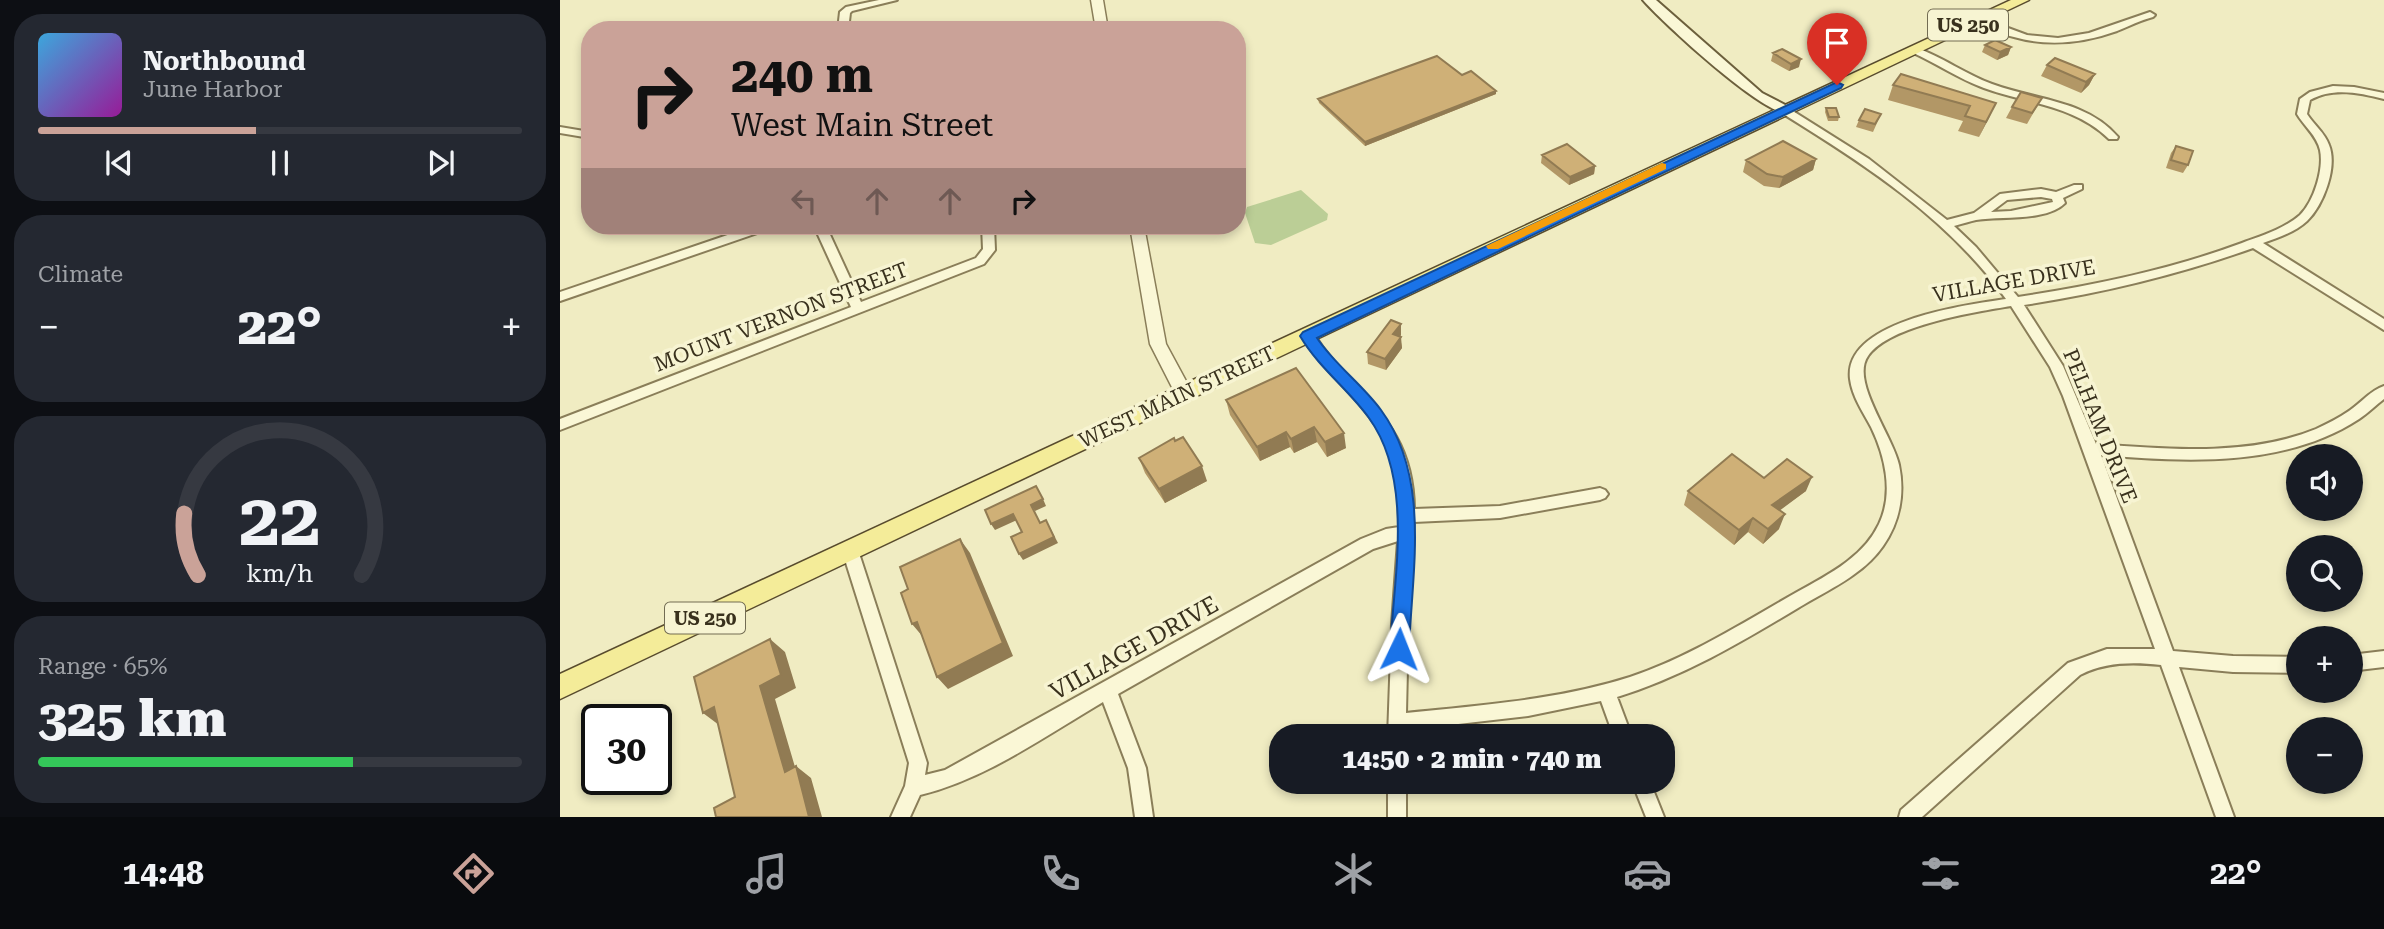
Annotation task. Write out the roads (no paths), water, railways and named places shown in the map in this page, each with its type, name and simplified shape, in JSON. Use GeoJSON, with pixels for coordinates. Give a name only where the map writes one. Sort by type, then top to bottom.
{"type":"FeatureCollection","features":[{"type":"Feature","properties":{"kind":"main road"},"geometry":{"type":"LineString","coordinates":[[1649,0],[1757,96],[1784,110]]}},
{"type":"Feature","properties":{"kind":"main road"},"geometry":{"type":"LineString","coordinates":[[1664,0],[1770,93],[1784,110]]}},
{"type":"Feature","properties":{"kind":"main road","name":"WEST MAIN STREET"},"geometry":{"type":"LineString","coordinates":[[560,687],[2022,0]]}},
{"type":"Feature","properties":{"kind":"street"},"geometry":{"type":"LineString","coordinates":[[845,21],[849,9],[892,0]]}},
{"type":"Feature","properties":{"kind":"street"},"geometry":{"type":"LineString","coordinates":[[1097,0],[1100,21]]}},
{"type":"Feature","properties":{"kind":"street"},"geometry":{"type":"LineString","coordinates":[[1978,20],[2016,37],[2040,41],[2095,34],[2150,15]]}},
{"type":"Feature","properties":{"kind":"street"},"geometry":{"type":"LineString","coordinates":[[1914,50],[1989,87],[2074,112],[2102,126],[2113,137]]}},
{"type":"Feature","properties":{"kind":"street","name":"VILLAGE DRIVE"},"geometry":{"type":"LineString","coordinates":[[1427,724],[1606,692],[1647,679],[1726,643],[1863,558],[1875,544],[1890,515],[1894,477],[1886,446],[1867,411],[1857,383],[1863,354],[1875,339],[1910,325],[2015,300],[2147,278],[2254,243],[2289,227],[2308,213],[2317,192],[2326,155],[2323,141],[2302,114],[2305,99],[2318,92],[2335,90],[2384,96]]}},
{"type":"Feature","properties":{"kind":"street","name":"PELHAM DRIVE"},"geometry":{"type":"LineString","coordinates":[[1784,110],[1881,170],[1947,224],[1983,260],[2015,300],[2057,368],[2091,449],[2225,817]]}},
{"type":"Feature","properties":{"kind":"street"},"geometry":{"type":"LineString","coordinates":[[560,130],[581,134]]}},
{"type":"Feature","properties":{"kind":"street"},"geometry":{"type":"LineString","coordinates":[[1978,216],[2004,197],[2041,193],[2057,196],[2078,187]]}},
{"type":"Feature","properties":{"kind":"street"},"geometry":{"type":"LineString","coordinates":[[1947,224],[1978,216],[2011,215],[2053,207],[2059,203],[2057,196]]}},
{"type":"Feature","properties":{"kind":"street"},"geometry":{"type":"LineString","coordinates":[[560,297],[739,235]]}},
{"type":"Feature","properties":{"kind":"street"},"geometry":{"type":"LineString","coordinates":[[824,235],[858,309]]}},
{"type":"Feature","properties":{"kind":"street","name":"MOUNT VERNON STREET"},"geometry":{"type":"LineString","coordinates":[[560,425],[981,261],[989,250],[988,235]]}},
{"type":"Feature","properties":{"kind":"street"},"geometry":{"type":"LineString","coordinates":[[1139,235],[1158,344],[1184,394]]}},
{"type":"Feature","properties":{"kind":"street"},"geometry":{"type":"LineString","coordinates":[[2254,243],[2384,325]]}},
{"type":"Feature","properties":{"kind":"street"},"geometry":{"type":"LineString","coordinates":[[1308,336],[1323,359],[1375,414],[1388,433],[1402,469],[1406,525],[1398,724]]}},
{"type":"Feature","properties":{"kind":"street"},"geometry":{"type":"LineString","coordinates":[[2091,449],[2203,455],[2275,445],[2340,423],[2384,391]]}},
{"type":"Feature","properties":{"kind":"street","name":"VILLAGE DRIVE"},"geometry":{"type":"LineString","coordinates":[[914,787],[958,774],[1367,544],[1406,525],[1600,494]]}},
{"type":"Feature","properties":{"kind":"street"},"geometry":{"type":"LineString","coordinates":[[850,550],[916,755],[918,773],[900,817]]}},
{"type":"Feature","properties":{"kind":"street"},"geometry":{"type":"LineString","coordinates":[[1908,817],[2074,669],[2112,655],[2250,666],[2286,666]]}},
{"type":"Feature","properties":{"kind":"street"},"geometry":{"type":"LineString","coordinates":[[2363,661],[2384,659]]}},
{"type":"Feature","properties":{"kind":"street"},"geometry":{"type":"LineString","coordinates":[[1108,692],[1137,768],[1144,817]]}},
{"type":"Feature","properties":{"kind":"street"},"geometry":{"type":"LineString","coordinates":[[1606,692],[1618,724]]}},
{"type":"Feature","properties":{"kind":"street"},"geometry":{"type":"LineString","coordinates":[[1397,794],[1397,817]]}},
{"type":"Feature","properties":{"kind":"street"},"geometry":{"type":"LineString","coordinates":[[1645,794],[1654,817]]}}]}
